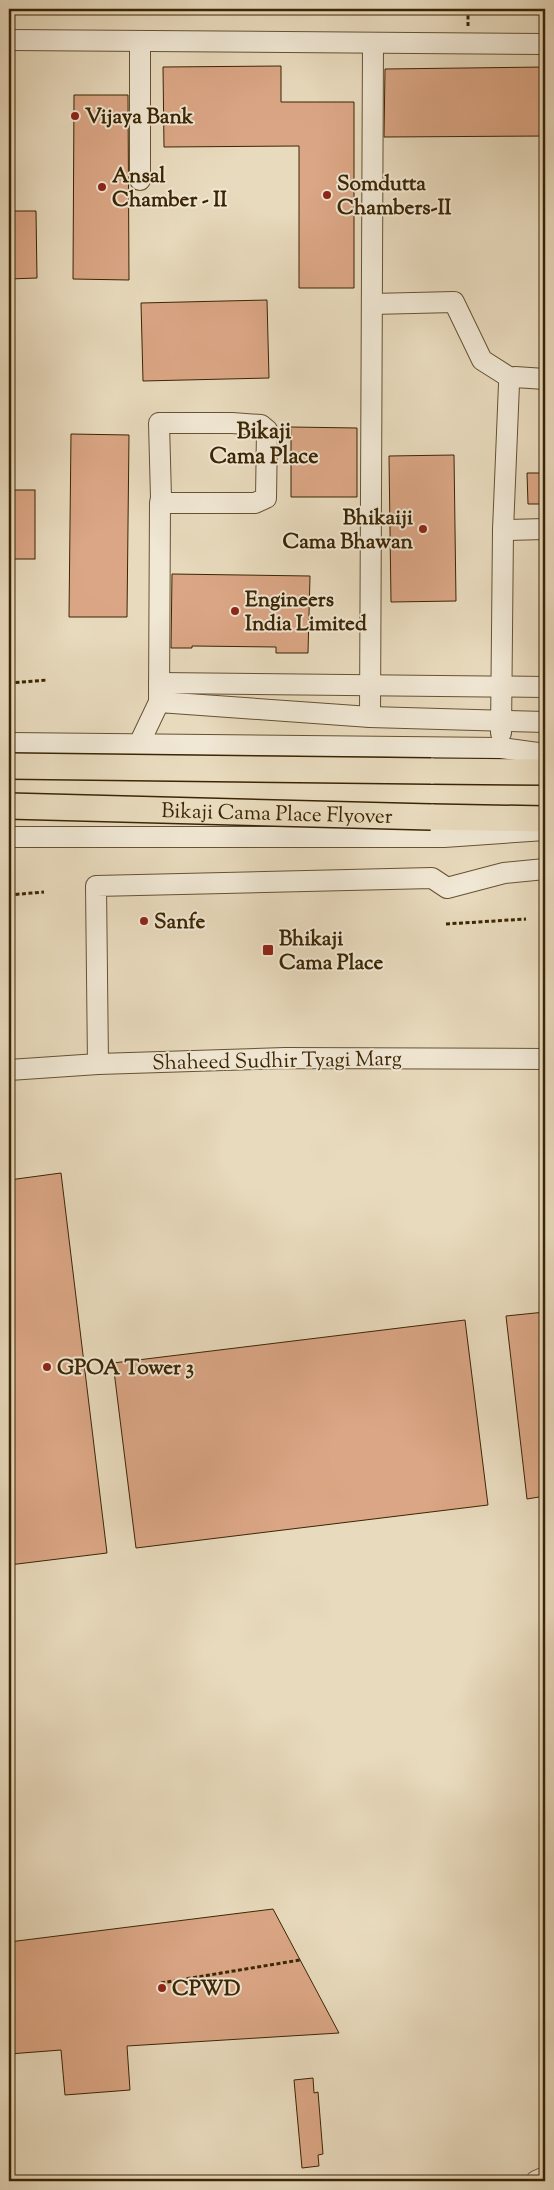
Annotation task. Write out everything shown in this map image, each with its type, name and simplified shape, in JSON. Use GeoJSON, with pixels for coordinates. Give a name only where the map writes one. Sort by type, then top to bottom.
{"type":"FeatureCollection","features":[{"type":"Feature","properties":{"kind":"main road","name":"Bikaji Cama Place Flyover"},"geometry":{"type":"LineString","coordinates":[[9,766],[545,772]]}},
{"type":"Feature","properties":{"kind":"main road","name":"Bikaji Cama Place Flyover"},"geometry":{"type":"LineString","coordinates":[[9,806],[545,819]]}},
{"type":"Feature","properties":{"kind":"street"},"geometry":{"type":"LineString","coordinates":[[9,40],[545,44]]}},
{"type":"Feature","properties":{"kind":"street"},"geometry":{"type":"LineString","coordinates":[[140,42],[140,180]]}},
{"type":"Feature","properties":{"kind":"street"},"geometry":{"type":"LineString","coordinates":[[370,717],[373,44]]}},
{"type":"Feature","properties":{"kind":"street"},"geometry":{"type":"LineString","coordinates":[[372,304],[454,302],[482,360],[512,379]]}},
{"type":"Feature","properties":{"kind":"street"},"geometry":{"type":"LineString","coordinates":[[501,748],[503,530],[509,384],[512,379],[520,377],[545,379]]}},
{"type":"Feature","properties":{"kind":"street"},"geometry":{"type":"LineString","coordinates":[[138,744],[159,692],[159,423],[232,423],[261,425],[267,430],[266,498],[255,503],[160,503]]}},
{"type":"Feature","properties":{"kind":"street"},"geometry":{"type":"LineString","coordinates":[[503,530],[545,529]]}},
{"type":"Feature","properties":{"kind":"street"},"geometry":{"type":"LineString","coordinates":[[159,692],[370,685],[545,687]]}},
{"type":"Feature","properties":{"kind":"street"},"geometry":{"type":"LineString","coordinates":[[159,692],[370,717],[545,722]]}},
{"type":"Feature","properties":{"kind":"street"},"geometry":{"type":"LineString","coordinates":[[9,743],[501,748],[545,754]]}},
{"type":"Feature","properties":{"kind":"street"},"geometry":{"type":"LineString","coordinates":[[9,837],[444,837],[545,830]]}},
{"type":"Feature","properties":{"kind":"street"},"geometry":{"type":"LineString","coordinates":[[98,1064],[96,886],[432,878],[447,888],[504,873],[545,868]]}},
{"type":"Feature","properties":{"kind":"street","name":"Shaheed Sudhir Tyagi Marg"},"geometry":{"type":"LineString","coordinates":[[9,1070],[98,1064],[284,1058],[545,1059]]}},
{"type":"Feature","properties":{"kind":"street"},"geometry":{"type":"LineString","coordinates":[[536,2181],[545,2177]]}},
{"type":"Feature","properties":{"kind":"path"},"geometry":{"type":"LineString","coordinates":[[9,683],[47,680]]}},
{"type":"Feature","properties":{"kind":"path"},"geometry":{"type":"LineString","coordinates":[[9,895],[44,892]]}},
{"type":"Feature","properties":{"kind":"path"},"geometry":{"type":"LineString","coordinates":[[446,924],[526,919]]}},
{"type":"Feature","properties":{"kind":"path"},"geometry":{"type":"LineString","coordinates":[[161,1983],[300,1960]]}},
{"type":"Feature","properties":{"kind":"building"},"geometry":{"type":"Polygon","coordinates":[[[281,66],[281,102],[354,102],[354,288],[299,288],[299,146],[164,147],[163,67],[281,66]]]}},
{"type":"Feature","properties":{"kind":"building"},"geometry":{"type":"Polygon","coordinates":[[[545,67],[545,136],[384,137],[385,69],[545,67]]]}},
{"type":"Feature","properties":{"kind":"building","name":"Ansal Chamber - II"},"geometry":{"type":"Polygon","coordinates":[[[74,95],[128,95],[129,280],[73,279],[74,95]]]}},
{"type":"Feature","properties":{"kind":"building"},"geometry":{"type":"Polygon","coordinates":[[[9,211],[36,211],[37,278],[9,279],[9,211]]]}},
{"type":"Feature","properties":{"kind":"building"},"geometry":{"type":"Polygon","coordinates":[[[267,300],[269,378],[143,381],[141,303],[267,300]]]}},
{"type":"Feature","properties":{"kind":"building"},"geometry":{"type":"Polygon","coordinates":[[[291,427],[357,428],[357,497],[291,497],[291,427]]]}},
{"type":"Feature","properties":{"kind":"building"},"geometry":{"type":"Polygon","coordinates":[[[71,434],[129,435],[127,617],[69,617],[71,434]]]}},
{"type":"Feature","properties":{"kind":"building","name":"Bhikaiji Cama Bhawan"},"geometry":{"type":"Polygon","coordinates":[[[454,455],[456,601],[391,602],[389,456],[454,455]]]}},
{"type":"Feature","properties":{"kind":"building"},"geometry":{"type":"Polygon","coordinates":[[[527,473],[545,473],[545,504],[528,504],[527,473]]]}},
{"type":"Feature","properties":{"kind":"building"},"geometry":{"type":"Polygon","coordinates":[[[9,490],[35,490],[35,559],[9,559],[9,490]]]}},
{"type":"Feature","properties":{"kind":"building","name":"Engineers India Limited"},"geometry":{"type":"Polygon","coordinates":[[[172,574],[310,576],[308,653],[276,653],[276,647],[192,646],[192,648],[171,648],[172,574]]]}},
{"type":"Feature","properties":{"kind":"building","name":"GPOA Tower 3"},"geometry":{"type":"Polygon","coordinates":[[[61,1173],[107,1553],[9,1565],[9,1180],[61,1173]]]}},
{"type":"Feature","properties":{"kind":"building"},"geometry":{"type":"Polygon","coordinates":[[[545,1312],[545,1496],[527,1499],[506,1316],[545,1312]]]}},
{"type":"Feature","properties":{"kind":"building"},"geometry":{"type":"Polygon","coordinates":[[[465,1320],[488,1505],[136,1548],[113,1363],[465,1320]]]}},
{"type":"Feature","properties":{"kind":"building","name":"CPWD"},"geometry":{"type":"Polygon","coordinates":[[[273,1909],[339,2033],[127,2046],[130,2090],[65,2095],[61,2050],[9,2054],[9,1942],[273,1909]]]}},
{"type":"Feature","properties":{"kind":"building"},"geometry":{"type":"Polygon","coordinates":[[[313,2078],[314,2093],[318,2092],[323,2154],[318,2155],[319,2166],[302,2168],[294,2080],[313,2078]]]}},
{"type":"Feature","properties":{"kind":"place","name":"Vijaya Bank"},"geometry":{"type":"Point","coordinates":[75,116]}},
{"type":"Feature","properties":{"kind":"place","name":"Ansal Chamber - II"},"geometry":{"type":"Point","coordinates":[102,187]}},
{"type":"Feature","properties":{"kind":"place","name":"Somdutta Chambers-II"},"geometry":{"type":"Point","coordinates":[327,195]}},
{"type":"Feature","properties":{"kind":"place","name":"Bhikaiji Cama Bhawan"},"geometry":{"type":"Point","coordinates":[423,529]}},
{"type":"Feature","properties":{"kind":"place","name":"Engineers India Limited"},"geometry":{"type":"Point","coordinates":[235,611]}},
{"type":"Feature","properties":{"kind":"place","name":"Sanfe"},"geometry":{"type":"Point","coordinates":[144,921]}},
{"type":"Feature","properties":{"kind":"place","name":"Bhikaji Cama Place"},"geometry":{"type":"Point","coordinates":[268,950]}},
{"type":"Feature","properties":{"kind":"place","name":"GPOA Tower 3"},"geometry":{"type":"Point","coordinates":[47,1367]}},
{"type":"Feature","properties":{"kind":"place","name":"CPWD"},"geometry":{"type":"Point","coordinates":[162,1988]}},
{"type":"Feature","properties":{"kind":"district","name":"Bikaji Cama Place"},"geometry":{"type":"Point","coordinates":[264,442]}}]}
